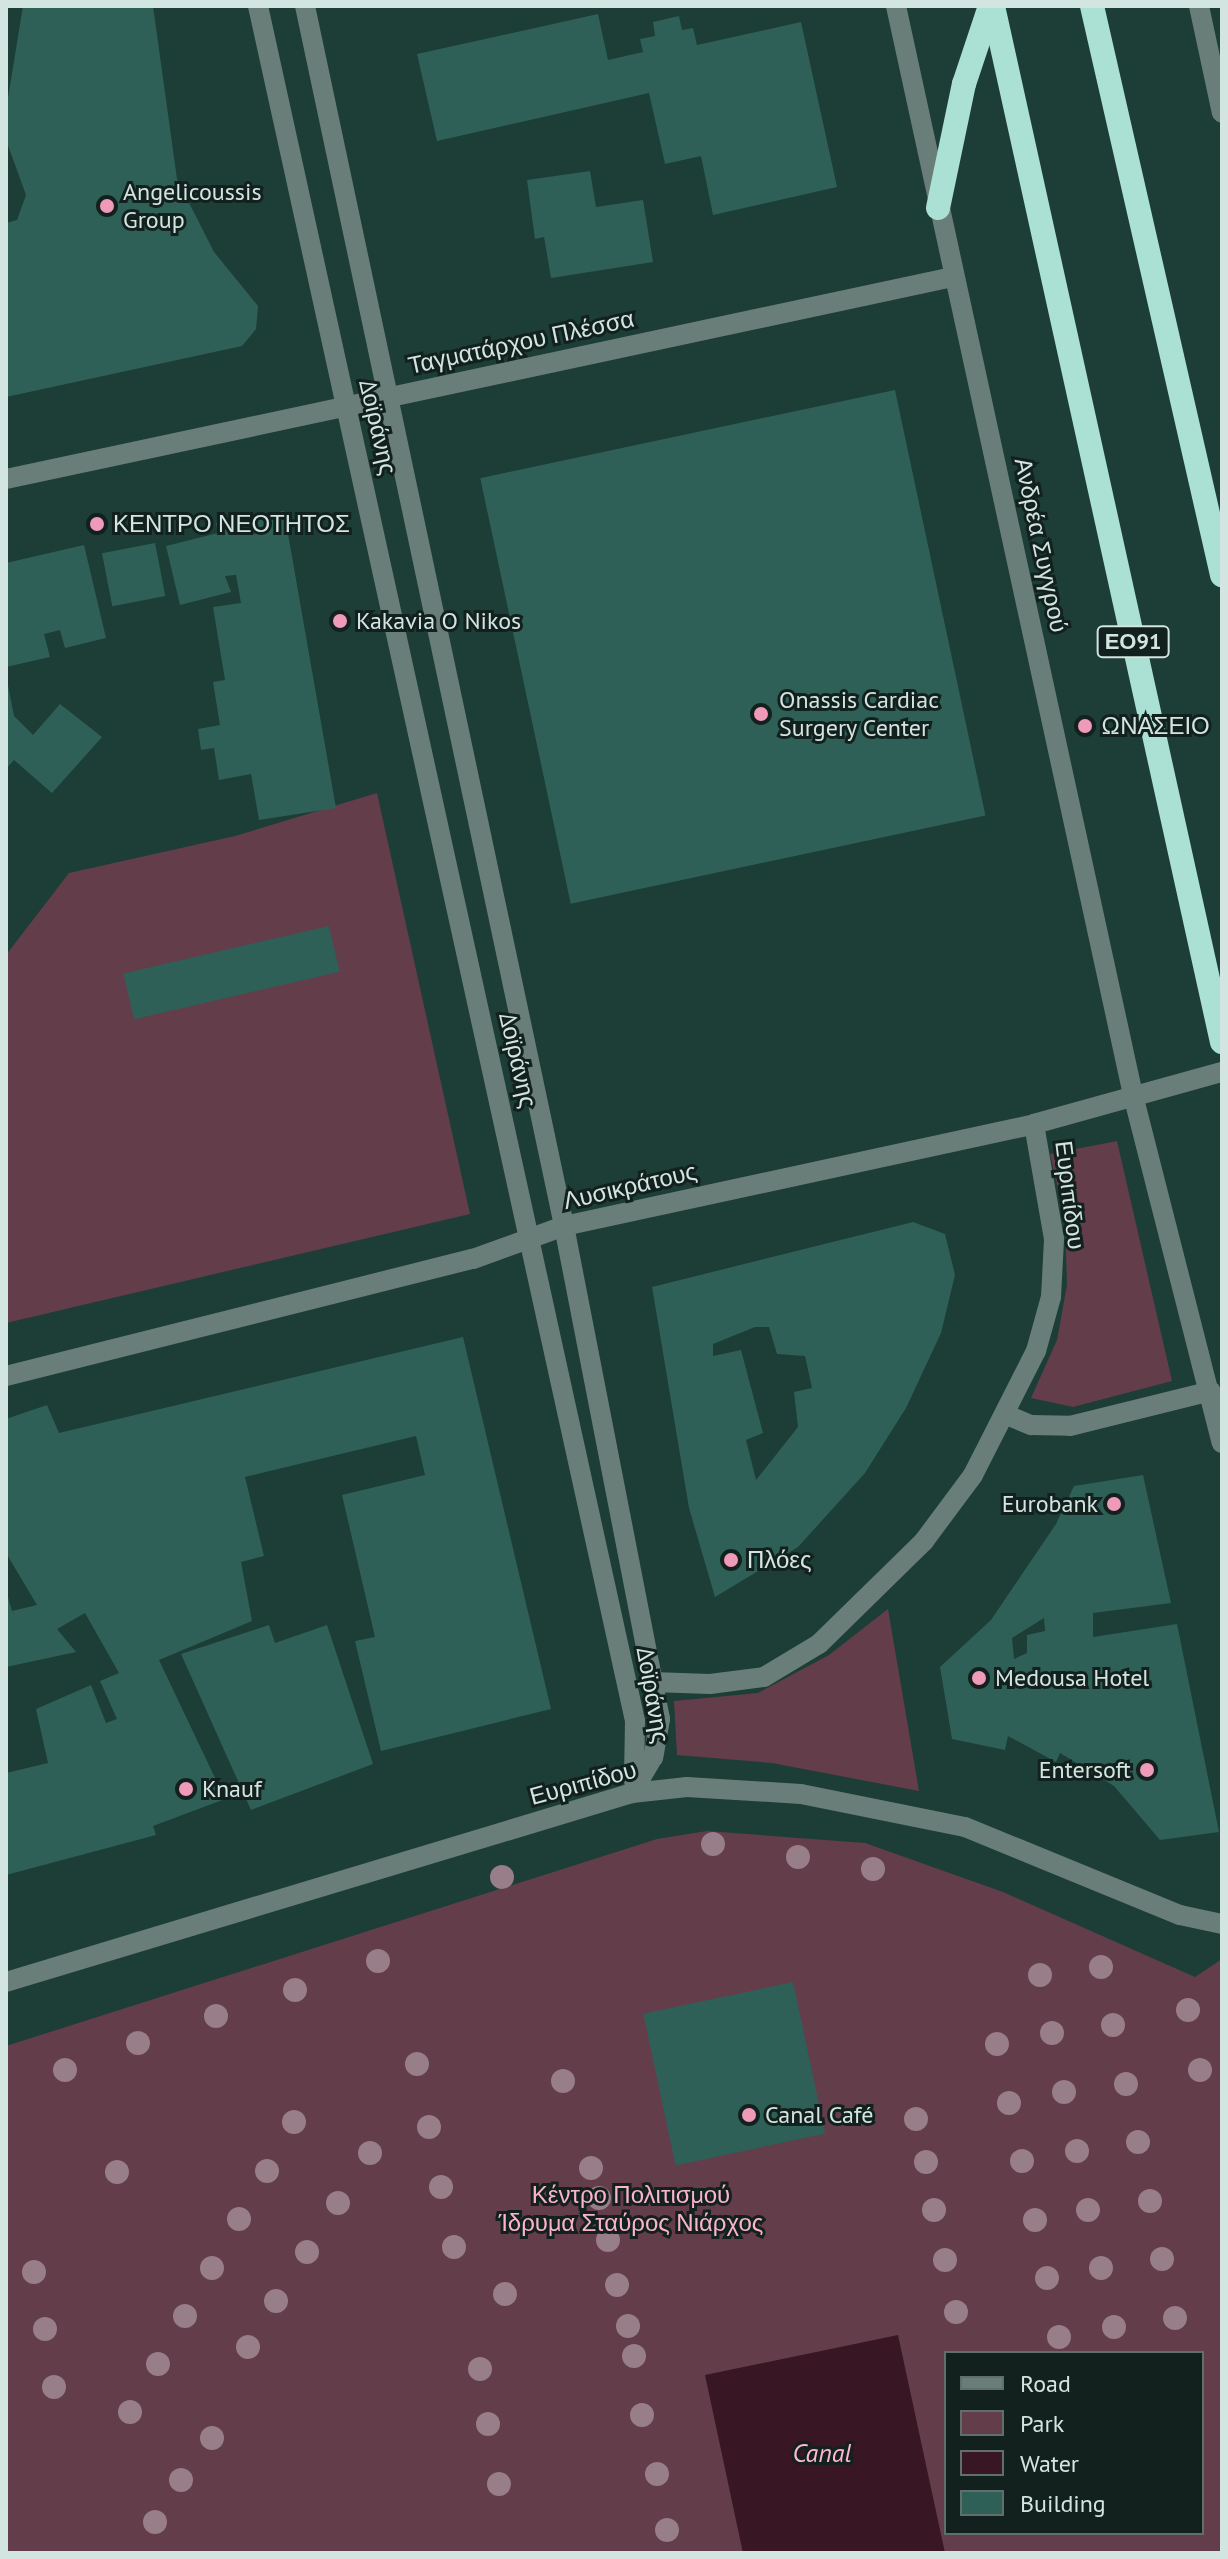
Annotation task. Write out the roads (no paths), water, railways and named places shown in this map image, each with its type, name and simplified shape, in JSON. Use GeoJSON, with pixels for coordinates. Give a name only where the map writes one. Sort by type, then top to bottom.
{"type":"FeatureCollection","features":[{"type":"Feature","properties":{"kind":"highway"},"geometry":{"type":"LineString","coordinates":[[938,208],[964,84],[991,6]]}},
{"type":"Feature","properties":{"kind":"highway","name":"ΕΟ91"},"geometry":{"type":"LineString","coordinates":[[991,6],[1222,1042]]}},
{"type":"Feature","properties":{"kind":"highway"},"geometry":{"type":"LineString","coordinates":[[1092,6],[1222,575]]}},
{"type":"Feature","properties":{"kind":"street","name":"Δοϊράνης"},"geometry":{"type":"LineString","coordinates":[[258,6],[532,1241],[635,1721],[632,1793]]}},
{"type":"Feature","properties":{"kind":"street","name":"Δοϊράνης"},"geometry":{"type":"LineString","coordinates":[[305,6],[564,1226],[660,1719],[653,1757],[632,1793]]}},
{"type":"Feature","properties":{"kind":"street","name":"Ανδρέα Συγγρού"},"geometry":{"type":"LineString","coordinates":[[896,6],[1133,1095],[1222,1443]]}},
{"type":"Feature","properties":{"kind":"street"},"geometry":{"type":"LineString","coordinates":[[1199,6],[1222,113]]}},
{"type":"Feature","properties":{"kind":"street","name":"Ταγματάρχου Πλέσσα"},"geometry":{"type":"LineString","coordinates":[[6,479],[953,277]]}},
{"type":"Feature","properties":{"kind":"street","name":"Λυσικράτους"},"geometry":{"type":"LineString","coordinates":[[6,1376],[532,1241],[564,1226],[1034,1124],[1222,1072]]}},
{"type":"Feature","properties":{"kind":"street","name":"Ευριπίδου"},"geometry":{"type":"LineString","coordinates":[[652,1682],[710,1684],[764,1677],[819,1644],[924,1541],[1007,1415],[1051,1297],[1054,1239],[1034,1124]]}},
{"type":"Feature","properties":{"kind":"street"},"geometry":{"type":"LineString","coordinates":[[1007,1415],[1031,1425],[1070,1426],[1211,1391]]}},
{"type":"Feature","properties":{"kind":"street","name":"Ευριπίδου"},"geometry":{"type":"LineString","coordinates":[[6,1982],[632,1793],[746,1787],[940,1821],[1180,1915],[1222,1924]]}},
{"type":"Feature","properties":{"kind":"water","name":"Canal"},"geometry":{"type":"Polygon","coordinates":[[[898,2335],[945,2553],[743,2553],[705,2375],[898,2335]]]}},
{"type":"Feature","properties":{"kind":"place","name":"Angelicoussis Group"},"geometry":{"type":"Point","coordinates":[107,206]}},
{"type":"Feature","properties":{"kind":"place","name":"ΚΕΝΤΡΟ ΝΕΟΤΗΤΟΣ"},"geometry":{"type":"Point","coordinates":[97,524]}},
{"type":"Feature","properties":{"kind":"place","name":"Kakavia O Nikos"},"geometry":{"type":"Point","coordinates":[340,621]}},
{"type":"Feature","properties":{"kind":"place","name":"Onassis Cardiac Surgery Center"},"geometry":{"type":"Point","coordinates":[761,714]}},
{"type":"Feature","properties":{"kind":"place","name":"ΩΝΑΣΕΙΟ"},"geometry":{"type":"Point","coordinates":[1085,726]}},
{"type":"Feature","properties":{"kind":"place","name":"Eurobank"},"geometry":{"type":"Point","coordinates":[1114,1504]}},
{"type":"Feature","properties":{"kind":"place","name":"Πλόες"},"geometry":{"type":"Point","coordinates":[731,1560]}},
{"type":"Feature","properties":{"kind":"place","name":"Medousa Hotel"},"geometry":{"type":"Point","coordinates":[979,1678]}},
{"type":"Feature","properties":{"kind":"place","name":"Entersoft"},"geometry":{"type":"Point","coordinates":[1147,1770]}},
{"type":"Feature","properties":{"kind":"place","name":"Knauf"},"geometry":{"type":"Point","coordinates":[186,1789]}},
{"type":"Feature","properties":{"kind":"place","name":"Canal Café"},"geometry":{"type":"Point","coordinates":[749,2115]}},
{"type":"Feature","properties":{"kind":"park label","name":"Κέντρο Πολιτισμού Ίδρυμα Σταύρος Νιάρχος"},"geometry":{"type":"Point","coordinates":[631,2209]}}]}
